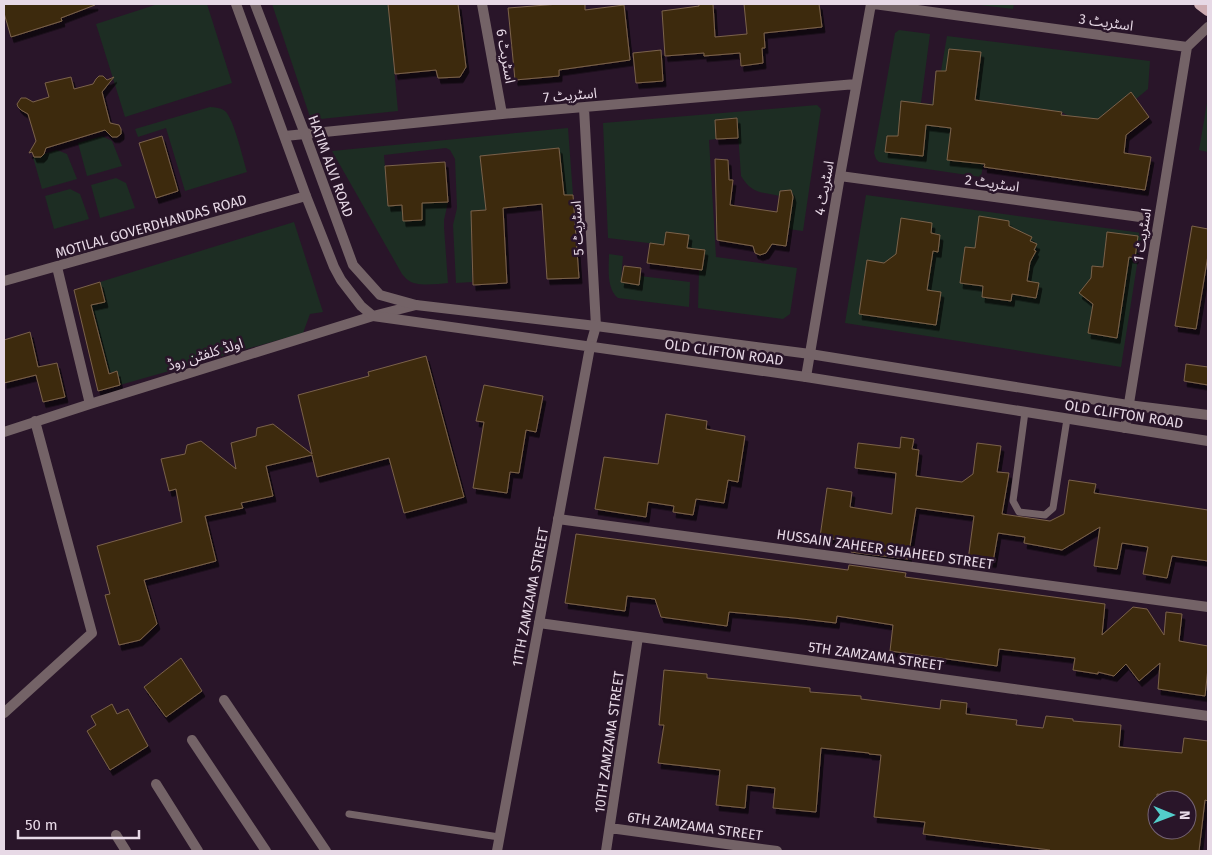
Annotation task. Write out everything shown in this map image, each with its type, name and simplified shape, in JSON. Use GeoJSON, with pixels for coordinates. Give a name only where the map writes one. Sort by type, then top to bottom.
{"type":"FeatureCollection","features":[{"type":"Feature","properties":{"kind":"main road"},"geometry":{"type":"LineString","coordinates":[[1200,4],[1208,10]]}},
{"type":"Feature","properties":{"kind":"street"},"geometry":{"type":"LineString","coordinates":[[236,4],[334,267],[340,280],[361,306],[373,316]]}},
{"type":"Feature","properties":{"kind":"street","name":"HATIM ALVI ROAD"},"geometry":{"type":"LineString","coordinates":[[255,4],[353,265],[380,295],[416,305]]}},
{"type":"Feature","properties":{"kind":"street","name":"اسٹریٹ 6"},"geometry":{"type":"LineString","coordinates":[[482,4],[502,114]]}},
{"type":"Feature","properties":{"kind":"street","name":"اسٹریٹ 3"},"geometry":{"type":"LineString","coordinates":[[873,4],[1187,47]]}},
{"type":"Feature","properties":{"kind":"street","name":"اسٹریٹ 4"},"geometry":{"type":"LineString","coordinates":[[806,377],[856,84],[873,4]]}},
{"type":"Feature","properties":{"kind":"street"},"geometry":{"type":"LineString","coordinates":[[1187,47],[1208,27]]}},
{"type":"Feature","properties":{"kind":"street","name":"اسٹریٹ 1"},"geometry":{"type":"LineString","coordinates":[[1125,428],[1187,47]]}},
{"type":"Feature","properties":{"kind":"street","name":"اسٹریٹ 7"},"geometry":{"type":"LineString","coordinates":[[285,136],[502,114],[856,84]]}},
{"type":"Feature","properties":{"kind":"street","name":"اسٹریٹ 5"},"geometry":{"type":"LineString","coordinates":[[584,108],[596,326],[590,347]]}},
{"type":"Feature","properties":{"kind":"street","name":"اسٹریٹ 2"},"geometry":{"type":"LineString","coordinates":[[840,176],[1140,217]]}},
{"type":"Feature","properties":{"kind":"street","name":"MOTILAL GOVERDHANDAS ROAD"},"geometry":{"type":"LineString","coordinates":[[4,281],[306,196]]}},
{"type":"Feature","properties":{"kind":"street"},"geometry":{"type":"LineString","coordinates":[[57,267],[90,404]]}},
{"type":"Feature","properties":{"kind":"street","name":"OLD CLIFTON ROAD"},"geometry":{"type":"LineString","coordinates":[[416,305],[810,354],[1128,405],[1208,415]]}},
{"type":"Feature","properties":{"kind":"street","name":"اولڈ کلفٹن روڈ"},"geometry":{"type":"LineString","coordinates":[[4,432],[373,316],[416,305]]}},
{"type":"Feature","properties":{"kind":"street","name":"OLD CLIFTON ROAD"},"geometry":{"type":"LineString","coordinates":[[373,316],[806,377],[1208,441]]}},
{"type":"Feature","properties":{"kind":"street","name":"11TH ZAMZAMA STREET"},"geometry":{"type":"LineString","coordinates":[[497,851],[590,347]]}},
{"type":"Feature","properties":{"kind":"street"},"geometry":{"type":"LineString","coordinates":[[4,713],[92,633],[35,421]]}},
{"type":"Feature","properties":{"kind":"street","name":"HUSSAIN ZAHEER SHAHEED STREET"},"geometry":{"type":"LineString","coordinates":[[558,519],[1208,607]]}},
{"type":"Feature","properties":{"kind":"street","name":"5TH ZAMZAMA STREET"},"geometry":{"type":"LineString","coordinates":[[539,623],[1208,716]]}},
{"type":"Feature","properties":{"kind":"street","name":"10TH ZAMZAMA STREET"},"geometry":{"type":"LineString","coordinates":[[606,851],[638,637]]}},
{"type":"Feature","properties":{"kind":"street"},"geometry":{"type":"LineString","coordinates":[[224,700],[326,851]]}},
{"type":"Feature","properties":{"kind":"street"},"geometry":{"type":"LineString","coordinates":[[192,740],[266,851]]}},
{"type":"Feature","properties":{"kind":"street"},"geometry":{"type":"LineString","coordinates":[[156,784],[198,851]]}},
{"type":"Feature","properties":{"kind":"street","name":"6TH ZAMZAMA STREET"},"geometry":{"type":"LineString","coordinates":[[610,828],[778,851]]}},
{"type":"Feature","properties":{"kind":"street"},"geometry":{"type":"LineString","coordinates":[[116,835],[126,851]]}},
{"type":"Feature","properties":{"kind":"lane"},"geometry":{"type":"LineString","coordinates":[[1025,412],[1013,501],[1019,512],[1045,515],[1053,508],[1067,419]]}},
{"type":"Feature","properties":{"kind":"lane"},"geometry":{"type":"LineString","coordinates":[[349,814],[500,837]]}},
{"type":"Feature","properties":{"kind":"green space"},"geometry":{"type":"Polygon","coordinates":[[[158,4],[207,4],[232,83],[125,117],[96,24],[158,4]]]}},
{"type":"Feature","properties":{"kind":"green space"},"geometry":{"type":"Polygon","coordinates":[[[272,4],[388,4],[398,111],[311,120],[272,4]]]}},
{"type":"Feature","properties":{"kind":"green space"},"geometry":{"type":"Polygon","coordinates":[[[972,4],[1014,4],[1013,9],[972,4]]]}},
{"type":"Feature","properties":{"kind":"green space"},"geometry":{"type":"Polygon","coordinates":[[[899,30],[930,34],[921,103],[932,104],[936,71],[941,71],[947,36],[1150,61],[1148,89],[1136,99],[1131,92],[1098,119],[1068,116],[1062,112],[994,102],[981,177],[879,162],[874,153],[895,33],[899,30]]]}},
{"type":"Feature","properties":{"kind":"green space"},"geometry":{"type":"Polygon","coordinates":[[[1208,97],[1208,152],[1199,150],[1208,97]]]}},
{"type":"Feature","properties":{"kind":"green space"},"geometry":{"type":"Polygon","coordinates":[[[817,105],[821,109],[803,231],[788,229],[793,197],[791,191],[782,190],[780,196],[762,193],[749,186],[741,176],[737,118],[715,120],[716,139],[709,140],[716,257],[797,268],[790,314],[783,319],[698,308],[699,270],[702,270],[705,250],[687,248],[666,232],[664,245],[608,238],[603,123],[817,105]]]}},
{"type":"Feature","properties":{"kind":"green space"},"geometry":{"type":"Polygon","coordinates":[[[210,107],[216,107],[225,111],[232,122],[247,172],[185,191],[166,128],[138,137],[135,129],[210,107]]]}},
{"type":"Feature","properties":{"kind":"green space"},"geometry":{"type":"Polygon","coordinates":[[[568,128],[573,195],[564,195],[559,148],[480,156],[486,210],[471,211],[472,282],[456,283],[453,225],[457,208],[455,159],[450,150],[446,148],[384,155],[388,206],[402,205],[404,221],[422,220],[422,203],[448,202],[444,227],[448,283],[427,284],[416,284],[406,279],[402,274],[332,151],[568,128]]]}},
{"type":"Feature","properties":{"kind":"green space"},"geometry":{"type":"Polygon","coordinates":[[[102,136],[112,141],[122,166],[87,176],[78,143],[102,136]]]}},
{"type":"Feature","properties":{"kind":"green space"},"geometry":{"type":"Polygon","coordinates":[[[57,150],[67,154],[77,179],[42,189],[33,157],[57,150]]]}},
{"type":"Feature","properties":{"kind":"green space"},"geometry":{"type":"Polygon","coordinates":[[[116,178],[126,183],[135,208],[100,218],[91,185],[116,178]]]}},
{"type":"Feature","properties":{"kind":"green space"},"geometry":{"type":"Polygon","coordinates":[[[70,189],[80,194],[89,219],[54,229],[45,196],[70,189]]]}},
{"type":"Feature","properties":{"kind":"green space"},"geometry":{"type":"Polygon","coordinates":[[[866,195],[1142,233],[1121,367],[845,323],[866,195]]]}},
{"type":"Feature","properties":{"kind":"green space"},"geometry":{"type":"Polygon","coordinates":[[[294,222],[323,312],[310,314],[303,333],[120,385],[117,371],[109,374],[91,305],[105,301],[100,282],[294,222]]]}},
{"type":"Feature","properties":{"kind":"green space"},"geometry":{"type":"Polygon","coordinates":[[[609,254],[623,256],[621,282],[639,285],[640,276],[690,282],[689,307],[618,298],[614,294],[610,283],[609,254]]]}},
{"type":"Feature","properties":{"kind":"building"},"geometry":{"type":"Polygon","coordinates":[[[4,4],[95,5],[61,18],[62,21],[11,37],[4,13],[4,4]]]}},
{"type":"Feature","properties":{"kind":"building"},"geometry":{"type":"Polygon","coordinates":[[[388,4],[458,4],[466,67],[460,77],[438,78],[436,70],[395,74],[388,4]]]}},
{"type":"Feature","properties":{"kind":"building"},"geometry":{"type":"Polygon","coordinates":[[[585,4],[585,10],[624,5],[630,60],[559,70],[559,76],[515,80],[508,8],[585,4]]]}},
{"type":"Feature","properties":{"kind":"building"},"geometry":{"type":"Polygon","coordinates":[[[699,4],[713,4],[715,37],[747,34],[744,4],[819,4],[822,27],[764,33],[763,63],[741,66],[740,53],[704,56],[704,53],[665,56],[662,11],[699,6],[699,4]]]}},
{"type":"Feature","properties":{"kind":"building"},"geometry":{"type":"Polygon","coordinates":[[[949,49],[981,52],[975,100],[1062,112],[1061,115],[1098,119],[1131,92],[1149,117],[1126,135],[1124,153],[1151,157],[1145,190],[984,167],[985,164],[947,160],[951,128],[926,125],[923,156],[885,152],[887,136],[898,136],[901,101],[933,105],[936,71],[946,71],[949,49]]]}},
{"type":"Feature","properties":{"kind":"building"},"geometry":{"type":"Polygon","coordinates":[[[661,50],[663,81],[636,83],[633,53],[661,50]]]}},
{"type":"Feature","properties":{"kind":"building"},"geometry":{"type":"Polygon","coordinates":[[[99,76],[103,76],[107,80],[114,77],[102,92],[110,123],[119,125],[121,134],[117,137],[112,137],[105,130],[46,148],[41,157],[34,157],[32,152],[29,153],[36,141],[28,114],[18,107],[17,104],[21,98],[26,98],[33,102],[49,97],[45,83],[71,77],[74,89],[93,84],[99,76]]]}},
{"type":"Feature","properties":{"kind":"building"},"geometry":{"type":"Polygon","coordinates":[[[737,118],[738,138],[716,139],[715,120],[737,118]]]}},
{"type":"Feature","properties":{"kind":"building"},"geometry":{"type":"Polygon","coordinates":[[[162,136],[178,191],[156,198],[139,143],[162,136]]]}},
{"type":"Feature","properties":{"kind":"building"},"geometry":{"type":"Polygon","coordinates":[[[559,148],[564,195],[573,195],[579,278],[547,279],[542,204],[503,208],[507,283],[473,285],[471,211],[486,210],[480,156],[559,148]]]}},
{"type":"Feature","properties":{"kind":"building"},"geometry":{"type":"Polygon","coordinates":[[[715,159],[728,160],[729,180],[733,180],[730,205],[777,212],[780,191],[791,190],[793,197],[786,246],[772,244],[766,253],[760,255],[755,253],[753,246],[717,240],[715,159]]]}},
{"type":"Feature","properties":{"kind":"building"},"geometry":{"type":"Polygon","coordinates":[[[445,162],[448,202],[422,203],[422,220],[403,221],[402,205],[388,206],[385,166],[445,162]]]}},
{"type":"Feature","properties":{"kind":"building"},"geometry":{"type":"Polygon","coordinates":[[[979,216],[1009,221],[1009,226],[1032,237],[1030,241],[1037,244],[1034,250],[1036,251],[1030,262],[1027,281],[1039,283],[1036,298],[1012,294],[1011,301],[982,297],[983,286],[960,283],[965,247],[975,248],[979,216]]]}},
{"type":"Feature","properties":{"kind":"building"},"geometry":{"type":"Polygon","coordinates":[[[901,218],[932,223],[931,233],[940,235],[938,252],[933,251],[927,290],[941,292],[936,325],[859,314],[867,260],[884,263],[896,254],[901,218]]]}},
{"type":"Feature","properties":{"kind":"building"},"geometry":{"type":"Polygon","coordinates":[[[1192,226],[1208,229],[1208,255],[1196,329],[1175,326],[1192,226]]]}},
{"type":"Feature","properties":{"kind":"building"},"geometry":{"type":"Polygon","coordinates":[[[666,232],[689,235],[687,248],[705,250],[702,270],[647,263],[650,243],[664,245],[666,232]]]}},
{"type":"Feature","properties":{"kind":"building"},"geometry":{"type":"Polygon","coordinates":[[[1107,232],[1138,236],[1135,258],[1129,257],[1117,338],[1088,333],[1093,304],[1079,293],[1091,278],[1092,266],[1103,267],[1107,232]]]}},
{"type":"Feature","properties":{"kind":"building"},"geometry":{"type":"Polygon","coordinates":[[[624,266],[641,268],[639,285],[621,282],[624,266]]]}},
{"type":"Feature","properties":{"kind":"building"},"geometry":{"type":"Polygon","coordinates":[[[100,282],[105,302],[91,305],[109,374],[117,371],[120,385],[98,391],[74,290],[100,282]]]}},
{"type":"Feature","properties":{"kind":"building"},"geometry":{"type":"Polygon","coordinates":[[[30,332],[38,367],[57,363],[65,397],[43,402],[36,375],[4,383],[4,340],[30,332]]]}},
{"type":"Feature","properties":{"kind":"building"},"geometry":{"type":"Polygon","coordinates":[[[426,356],[464,497],[404,513],[389,458],[317,477],[312,455],[266,466],[273,496],[241,503],[243,508],[205,516],[216,561],[144,580],[157,624],[140,640],[119,645],[105,595],[110,594],[97,546],[182,522],[176,489],[169,491],[161,459],[185,454],[187,445],[201,441],[236,469],[231,443],[256,436],[257,428],[273,424],[312,454],[298,395],[369,376],[368,372],[426,356]]]}},
{"type":"Feature","properties":{"kind":"building"},"geometry":{"type":"Polygon","coordinates":[[[1186,364],[1208,367],[1208,385],[1184,381],[1186,364]]]}},
{"type":"Feature","properties":{"kind":"building"},"geometry":{"type":"Polygon","coordinates":[[[484,385],[543,396],[536,432],[526,430],[519,473],[510,472],[507,493],[473,488],[484,422],[476,421],[484,385]]]}},
{"type":"Feature","properties":{"kind":"building"},"geometry":{"type":"Polygon","coordinates":[[[666,414],[707,421],[706,429],[745,436],[738,482],[728,480],[724,503],[696,499],[693,515],[673,512],[674,506],[648,502],[646,517],[595,509],[604,457],[658,464],[666,414]]]}},
{"type":"Feature","properties":{"kind":"building"},"geometry":{"type":"Polygon","coordinates":[[[901,437],[914,439],[912,449],[919,450],[916,476],[962,482],[973,474],[977,443],[1001,446],[997,472],[1009,473],[1002,514],[1050,521],[1064,514],[1069,480],[1096,484],[1094,493],[1208,510],[1208,561],[1172,556],[1167,578],[1143,574],[1148,547],[1122,543],[1117,569],[1094,566],[1100,527],[1062,550],[1024,543],[1025,537],[998,533],[993,562],[968,560],[974,516],[916,508],[908,559],[851,552],[852,542],[820,537],[827,488],[852,492],[850,507],[892,514],[896,473],[855,468],[858,443],[900,448],[901,437]]]}},
{"type":"Feature","properties":{"kind":"building"},"geometry":{"type":"Polygon","coordinates":[[[576,534],[848,570],[849,565],[906,573],[905,577],[1105,604],[1102,635],[1133,607],[1147,609],[1164,635],[1166,612],[1182,614],[1179,641],[1208,646],[1205,696],[1158,689],[1160,663],[1139,681],[1126,664],[1114,676],[1098,672],[1098,674],[1073,670],[1075,658],[999,649],[997,666],[890,651],[893,625],[837,616],[836,623],[729,612],[727,626],[661,617],[655,599],[627,596],[625,611],[565,603],[576,534]]]}},
{"type":"Feature","properties":{"kind":"building"},"geometry":{"type":"Polygon","coordinates":[[[181,658],[202,691],[166,717],[144,687],[181,658]]]}},
{"type":"Feature","properties":{"kind":"building"},"geometry":{"type":"Polygon","coordinates":[[[664,670],[707,674],[707,678],[810,688],[810,692],[861,696],[861,699],[940,709],[941,700],[967,703],[966,714],[1017,720],[1016,725],[1043,728],[1046,716],[1073,719],[1073,721],[1121,725],[1119,747],[1182,753],[1184,738],[1208,741],[1208,801],[1205,800],[1199,851],[1050,851],[923,834],[925,822],[874,817],[881,755],[821,748],[816,812],[773,808],[775,788],[747,785],[745,808],[716,805],[720,770],[658,763],[664,725],[659,725],[664,670]]]}},
{"type":"Feature","properties":{"kind":"building"},"geometry":{"type":"Polygon","coordinates":[[[112,704],[117,714],[128,709],[148,746],[110,770],[87,731],[96,725],[91,716],[112,704]]]}}]}
